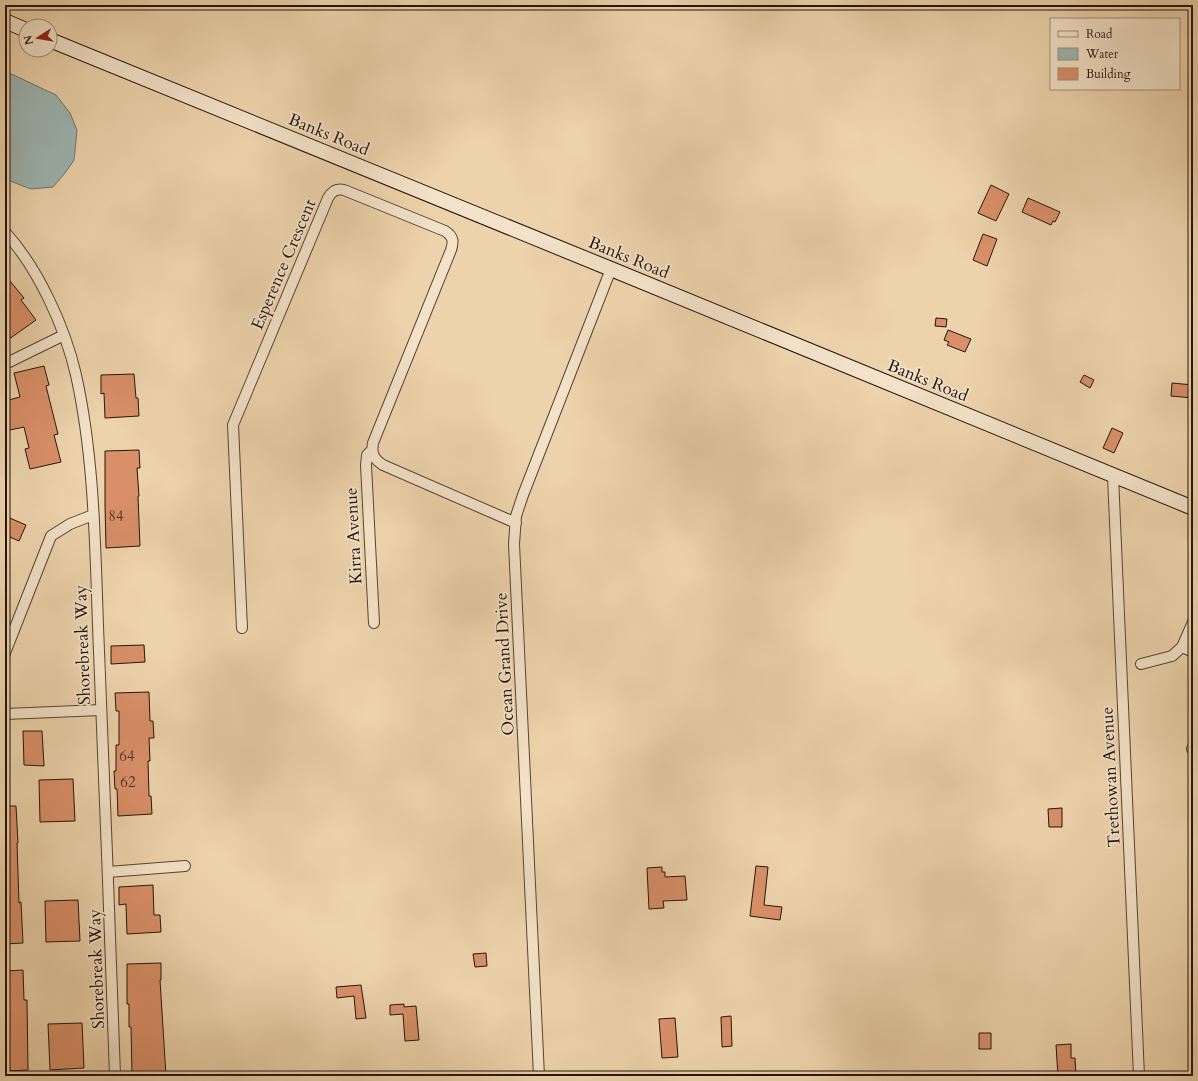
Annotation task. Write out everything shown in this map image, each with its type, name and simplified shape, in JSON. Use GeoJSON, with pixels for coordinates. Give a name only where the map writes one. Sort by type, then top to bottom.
{"type":"FeatureCollection","features":[{"type":"Feature","properties":{"kind":"street"},"geometry":{"type":"LineString","coordinates":[[5,21],[18,27]]}},
{"type":"Feature","properties":{"kind":"street","name":"Banks Road"},"geometry":{"type":"LineString","coordinates":[[58,43],[1193,508]]}},
{"type":"Feature","properties":{"kind":"street","name":"Esperence Crescent"},"geometry":{"type":"LineString","coordinates":[[242,628],[233,425],[330,193],[338,189],[344,190],[445,230],[451,235],[453,244],[373,443],[372,450]]}},
{"type":"Feature","properties":{"kind":"street","name":"Shorebreak Way"},"geometry":{"type":"LineString","coordinates":[[5,232],[16,244],[42,286],[64,335],[75,373],[87,437],[93,516],[115,1076]]}},
{"type":"Feature","properties":{"kind":"street","name":"Ocean Grand Drive"},"geometry":{"type":"LineString","coordinates":[[539,1076],[515,559],[516,516],[611,269]]}},
{"type":"Feature","properties":{"kind":"street"},"geometry":{"type":"LineString","coordinates":[[5,364],[64,335]]}},
{"type":"Feature","properties":{"kind":"street"},"geometry":{"type":"LineString","coordinates":[[372,450],[376,460],[383,465],[516,523]]}},
{"type":"Feature","properties":{"kind":"street","name":"Kirra Avenue"},"geometry":{"type":"LineString","coordinates":[[372,450],[367,455],[366,465],[374,623]]}},
{"type":"Feature","properties":{"kind":"street","name":"Trethowan Avenue"},"geometry":{"type":"LineString","coordinates":[[1113,476],[1139,1076]]}},
{"type":"Feature","properties":{"kind":"street"},"geometry":{"type":"LineString","coordinates":[[5,653],[51,536],[70,524],[93,516]]}},
{"type":"Feature","properties":{"kind":"street"},"geometry":{"type":"LineString","coordinates":[[1141,664],[1172,656],[1182,647],[1193,622]]}},
{"type":"Feature","properties":{"kind":"street"},"geometry":{"type":"LineString","coordinates":[[1182,647],[1193,652]]}},
{"type":"Feature","properties":{"kind":"street"},"geometry":{"type":"LineString","coordinates":[[5,714],[101,710]]}},
{"type":"Feature","properties":{"kind":"street"},"geometry":{"type":"LineString","coordinates":[[108,872],[185,866]]}},
{"type":"Feature","properties":{"kind":"water"},"geometry":{"type":"Polygon","coordinates":[[[5,71],[56,95],[70,113],[77,130],[74,160],[53,187],[31,189],[5,179],[5,71]]]}},
{"type":"Feature","properties":{"kind":"building"},"geometry":{"type":"Polygon","coordinates":[[[991,185],[1009,194],[996,221],[978,213],[991,185]]]}},
{"type":"Feature","properties":{"kind":"building"},"geometry":{"type":"Polygon","coordinates":[[[1028,198],[1060,212],[1055,222],[1053,221],[1051,225],[1022,212],[1028,198]]]}},
{"type":"Feature","properties":{"kind":"building"},"geometry":{"type":"Polygon","coordinates":[[[983,234],[997,239],[987,266],[973,260],[983,234]]]}},
{"type":"Feature","properties":{"kind":"building"},"geometry":{"type":"Polygon","coordinates":[[[5,275],[24,298],[21,300],[36,320],[5,342],[5,275]]]}},
{"type":"Feature","properties":{"kind":"building"},"geometry":{"type":"Polygon","coordinates":[[[936,318],[947,319],[946,327],[935,326],[936,318]]]}},
{"type":"Feature","properties":{"kind":"building"},"geometry":{"type":"Polygon","coordinates":[[[948,330],[971,339],[965,352],[947,345],[949,342],[944,340],[948,330]]]}},
{"type":"Feature","properties":{"kind":"building"},"geometry":{"type":"Polygon","coordinates":[[[44,366],[49,385],[46,386],[58,434],[54,435],[61,462],[30,469],[25,449],[29,448],[24,427],[5,431],[5,401],[20,397],[14,373],[44,366]]]}},
{"type":"Feature","properties":{"kind":"building"},"geometry":{"type":"Polygon","coordinates":[[[134,374],[139,416],[105,418],[104,393],[101,394],[101,375],[134,374]]]}},
{"type":"Feature","properties":{"kind":"building"},"geometry":{"type":"Polygon","coordinates":[[[1084,375],[1094,380],[1090,388],[1080,382],[1084,375]]]}},
{"type":"Feature","properties":{"kind":"building"},"geometry":{"type":"Polygon","coordinates":[[[1172,383],[1193,385],[1193,398],[1171,396],[1172,383]]]}},
{"type":"Feature","properties":{"kind":"building"},"geometry":{"type":"Polygon","coordinates":[[[1112,428],[1123,433],[1114,453],[1103,448],[1112,428]]]}},
{"type":"Feature","properties":{"kind":"building"},"geometry":{"type":"Polygon","coordinates":[[[139,450],[140,468],[137,468],[140,546],[106,548],[105,451],[139,450]]]}},
{"type":"Feature","properties":{"kind":"building"},"geometry":{"type":"Polygon","coordinates":[[[5,516],[26,525],[19,541],[5,535],[5,516]]]}},
{"type":"Feature","properties":{"kind":"building"},"geometry":{"type":"Polygon","coordinates":[[[144,645],[145,662],[111,664],[111,646],[144,645]]]}},
{"type":"Feature","properties":{"kind":"building"},"geometry":{"type":"Polygon","coordinates":[[[149,692],[150,721],[153,721],[154,738],[149,738],[150,761],[148,761],[149,796],[151,796],[152,814],[118,816],[117,789],[115,789],[114,771],[116,771],[116,745],[119,745],[119,711],[116,711],[115,693],[149,692]]]}},
{"type":"Feature","properties":{"kind":"building"},"geometry":{"type":"Polygon","coordinates":[[[23,731],[42,731],[44,766],[24,765],[23,731]]]}},
{"type":"Feature","properties":{"kind":"building"},"geometry":{"type":"Polygon","coordinates":[[[73,779],[75,821],[40,822],[39,780],[73,779]]]}},
{"type":"Feature","properties":{"kind":"building"},"geometry":{"type":"Polygon","coordinates":[[[5,806],[16,806],[19,903],[21,902],[23,943],[5,944],[5,806]]]}},
{"type":"Feature","properties":{"kind":"building"},"geometry":{"type":"Polygon","coordinates":[[[1062,808],[1062,827],[1049,827],[1048,809],[1062,808]]]}},
{"type":"Feature","properties":{"kind":"building"},"geometry":{"type":"Polygon","coordinates":[[[756,866],[768,867],[764,905],[782,907],[780,920],[750,916],[756,866]]]}},
{"type":"Feature","properties":{"kind":"building"},"geometry":{"type":"Polygon","coordinates":[[[662,867],[662,872],[665,872],[665,877],[685,876],[687,900],[663,901],[664,908],[649,909],[647,868],[662,867]]]}},
{"type":"Feature","properties":{"kind":"building"},"geometry":{"type":"Polygon","coordinates":[[[153,885],[154,915],[160,915],[161,932],[127,934],[126,904],[119,905],[119,887],[153,885]]]}},
{"type":"Feature","properties":{"kind":"building"},"geometry":{"type":"Polygon","coordinates":[[[78,900],[80,941],[46,942],[45,901],[78,900]]]}},
{"type":"Feature","properties":{"kind":"building"},"geometry":{"type":"Polygon","coordinates":[[[486,953],[487,966],[475,967],[473,954],[486,953]]]}},
{"type":"Feature","properties":{"kind":"building"},"geometry":{"type":"Polygon","coordinates":[[[161,963],[160,980],[166,1076],[132,1076],[131,1027],[129,1027],[129,1004],[127,1004],[127,964],[161,963]]]}},
{"type":"Feature","properties":{"kind":"building"},"geometry":{"type":"Polygon","coordinates":[[[23,970],[24,1000],[27,1000],[28,1070],[5,1071],[5,971],[23,970]]]}},
{"type":"Feature","properties":{"kind":"building"},"geometry":{"type":"Polygon","coordinates":[[[361,985],[366,1018],[356,1019],[354,996],[337,998],[336,987],[361,985]]]}},
{"type":"Feature","properties":{"kind":"building"},"geometry":{"type":"Polygon","coordinates":[[[404,1004],[404,1007],[416,1006],[419,1040],[405,1041],[403,1014],[390,1015],[390,1005],[404,1004]]]}},
{"type":"Feature","properties":{"kind":"building"},"geometry":{"type":"Polygon","coordinates":[[[731,1016],[732,1046],[722,1047],[721,1017],[731,1016]]]}},
{"type":"Feature","properties":{"kind":"building"},"geometry":{"type":"Polygon","coordinates":[[[675,1018],[678,1057],[662,1058],[659,1019],[675,1018]]]}},
{"type":"Feature","properties":{"kind":"building"},"geometry":{"type":"Polygon","coordinates":[[[82,1023],[84,1068],[50,1070],[48,1024],[82,1023]]]}},
{"type":"Feature","properties":{"kind":"building"},"geometry":{"type":"Polygon","coordinates":[[[979,1033],[991,1033],[991,1049],[979,1049],[979,1033]]]}},
{"type":"Feature","properties":{"kind":"building"},"geometry":{"type":"Polygon","coordinates":[[[1071,1044],[1071,1058],[1075,1058],[1076,1076],[1058,1076],[1056,1045],[1071,1044]]]}}]}
